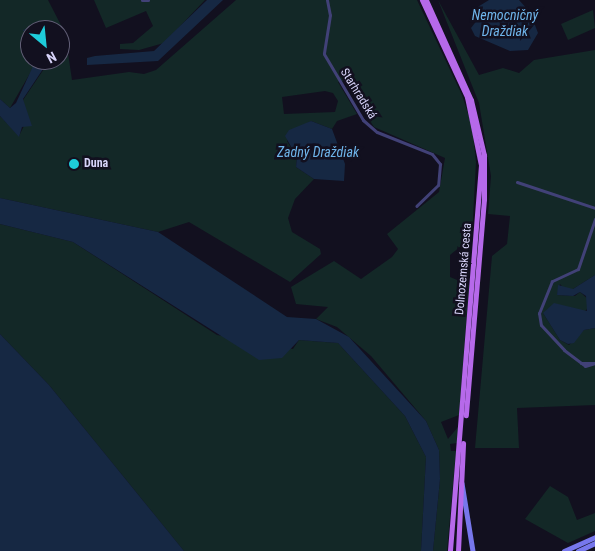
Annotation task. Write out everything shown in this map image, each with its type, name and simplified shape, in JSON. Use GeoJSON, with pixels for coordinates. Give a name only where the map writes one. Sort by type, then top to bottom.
{"type":"FeatureCollection","features":[{"type":"Feature","properties":{"kind":"main road","name":"Dolnozemská cesta"},"geometry":{"type":"LineString","coordinates":[[422,0],[467,97],[481,165],[450,551]]}},
{"type":"Feature","properties":{"kind":"main road","name":"Dolnozemská cesta"},"geometry":{"type":"LineString","coordinates":[[426,0],[470,95],[484,160],[461,479],[458,551]]}},
{"type":"Feature","properties":{"kind":"main road"},"geometry":{"type":"LineString","coordinates":[[461,479],[473,551]]}},
{"type":"Feature","properties":{"kind":"main road"},"geometry":{"type":"LineString","coordinates":[[573,550],[595,536]]}},
{"type":"Feature","properties":{"kind":"main road"},"geometry":{"type":"LineString","coordinates":[[564,551],[595,543]]}},
{"type":"Feature","properties":{"kind":"street"},"geometry":{"type":"LineString","coordinates":[[142,0],[148,0]]}},
{"type":"Feature","properties":{"kind":"street","name":"Starhradská"},"geometry":{"type":"LineString","coordinates":[[326,0],[330,15],[324,54],[363,120],[376,132],[432,154],[440,164],[438,185],[416,206]]}},
{"type":"Feature","properties":{"kind":"street"},"geometry":{"type":"LineString","coordinates":[[517,182],[595,208]]}},
{"type":"Feature","properties":{"kind":"street"},"geometry":{"type":"LineString","coordinates":[[595,219],[578,269],[552,281],[539,313],[541,326],[550,338],[588,366],[595,363]]}},
{"type":"Feature","properties":{"kind":"green space"},"geometry":{"type":"Polygon","coordinates":[[[0,0],[48,0],[58,20],[20,20],[20,70],[32,70],[10,108],[0,99],[0,0]]]}},
{"type":"Feature","properties":{"kind":"green space"},"geometry":{"type":"Polygon","coordinates":[[[94,0],[205,0],[164,43],[139,50],[120,49],[120,44],[133,43],[153,26],[146,11],[106,28],[94,0]]]}},
{"type":"Feature","properties":{"kind":"green space"},"geometry":{"type":"Polygon","coordinates":[[[236,0],[417,0],[462,95],[472,126],[476,162],[472,237],[450,255],[450,277],[469,285],[459,415],[441,422],[448,439],[458,427],[457,443],[450,444],[451,451],[456,451],[447,551],[433,551],[440,479],[439,450],[426,421],[371,356],[337,327],[316,319],[328,307],[296,304],[291,287],[334,261],[361,279],[392,257],[398,249],[387,234],[439,192],[445,158],[374,127],[344,81],[338,82],[357,114],[337,121],[332,129],[311,121],[294,131],[287,141],[297,158],[296,167],[314,179],[295,199],[288,218],[292,232],[320,249],[321,254],[290,282],[189,222],[158,232],[0,198],[0,116],[19,136],[28,118],[23,100],[43,70],[70,70],[70,67],[72,80],[129,72],[144,74],[156,70],[236,0]],[[325,91],[282,97],[284,114],[335,112],[338,101],[333,93],[325,91]]]}},
{"type":"Feature","properties":{"kind":"green space"},"geometry":{"type":"Polygon","coordinates":[[[438,0],[479,75],[503,68],[519,73],[534,60],[595,50],[595,275],[573,289],[565,290],[560,284],[557,295],[575,296],[580,292],[589,300],[589,307],[584,312],[543,313],[560,340],[569,345],[584,330],[595,328],[595,405],[517,408],[519,448],[475,448],[492,256],[507,244],[510,216],[488,214],[491,176],[479,103],[438,0]]]}},
{"type":"Feature","properties":{"kind":"green space"},"geometry":{"type":"Polygon","coordinates":[[[593,10],[595,28],[568,40],[561,24],[593,10]]]}},
{"type":"Feature","properties":{"kind":"green space"},"geometry":{"type":"Polygon","coordinates":[[[0,224],[73,242],[217,335],[293,349],[299,340],[338,343],[405,416],[426,457],[421,551],[184,551],[49,385],[0,334],[0,224]]]}},
{"type":"Feature","properties":{"kind":"green space"},"geometry":{"type":"Polygon","coordinates":[[[550,486],[568,497],[577,520],[595,513],[595,531],[568,543],[525,519],[550,486]]]}},
{"type":"Feature","properties":{"kind":"water"},"geometry":{"type":"Polygon","coordinates":[[[207,0],[223,0],[158,61],[87,65],[87,58],[95,56],[154,51],[207,0]]]}},
{"type":"Feature","properties":{"kind":"water","name":"Nemocničný Draždiak"},"geometry":{"type":"Polygon","coordinates":[[[489,0],[519,0],[530,12],[538,33],[528,50],[510,51],[475,36],[471,28],[478,19],[476,8],[489,0]]]}},
{"type":"Feature","properties":{"kind":"water"},"geometry":{"type":"Polygon","coordinates":[[[31,70],[42,70],[23,99],[32,126],[22,127],[19,137],[0,116],[0,99],[10,108],[16,103],[31,70]]]}},
{"type":"Feature","properties":{"kind":"water","name":"Zadný Draždiak"},"geometry":{"type":"Polygon","coordinates":[[[311,121],[332,129],[345,164],[344,181],[314,179],[296,167],[297,157],[285,136],[289,130],[311,121]]]}},
{"type":"Feature","properties":{"kind":"water"},"geometry":{"type":"Polygon","coordinates":[[[0,198],[158,232],[287,317],[316,319],[349,337],[426,421],[439,450],[440,479],[433,551],[421,551],[426,457],[405,416],[338,343],[299,340],[282,358],[259,360],[73,242],[0,224],[0,198]]]}},
{"type":"Feature","properties":{"kind":"water"},"geometry":{"type":"Polygon","coordinates":[[[595,275],[595,328],[584,330],[574,343],[568,344],[560,340],[543,313],[554,303],[587,311],[586,296],[580,292],[573,296],[557,295],[558,285],[573,289],[595,275]]]}},
{"type":"Feature","properties":{"kind":"water"},"geometry":{"type":"Polygon","coordinates":[[[0,334],[49,385],[184,551],[0,551],[0,334]]]}},
{"type":"Feature","properties":{"kind":"place","name":"Duna"},"geometry":{"type":"Point","coordinates":[74,164]}}]}
